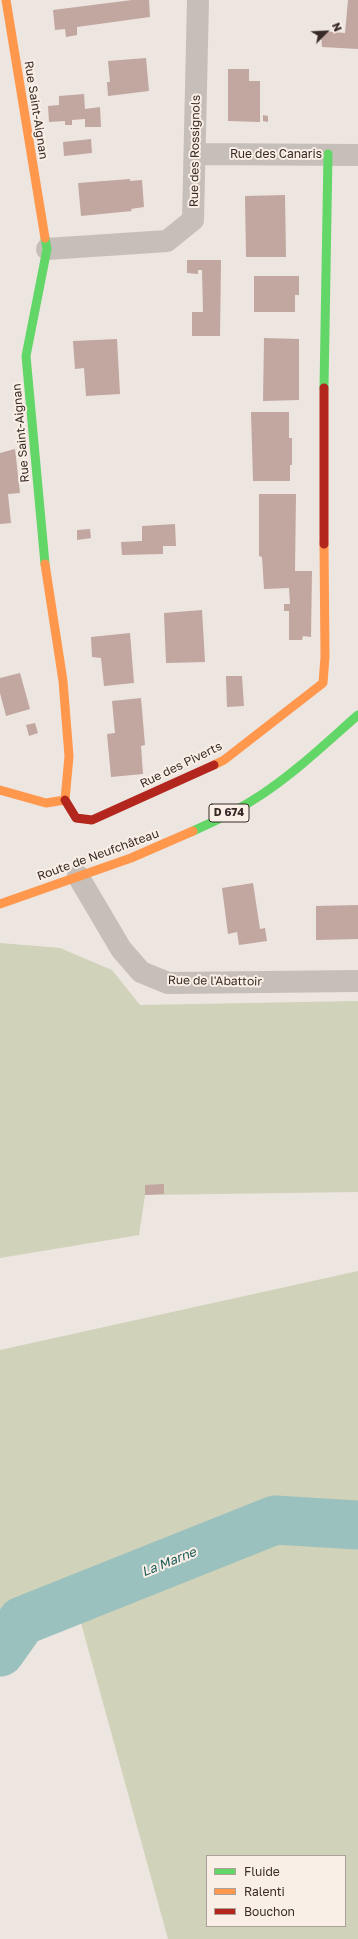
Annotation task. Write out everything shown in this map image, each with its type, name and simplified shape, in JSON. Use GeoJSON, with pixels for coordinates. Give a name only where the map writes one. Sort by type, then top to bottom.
{"type":"FeatureCollection","features":[{"type":"Feature","properties":{"kind":"street","name":"Rue Saint-Aignan"},"geometry":{"type":"LineString","coordinates":[[6,0],[47,249],[26,356],[43,549],[63,681],[69,756],[65,800]]}},
{"type":"Feature","properties":{"kind":"street","name":"Rue des Rossignols"},"geometry":{"type":"LineString","coordinates":[[47,249],[167,241],[193,220],[198,0]]}},
{"type":"Feature","properties":{"kind":"street","name":"Rue des Canaris"},"geometry":{"type":"LineString","coordinates":[[195,154],[358,155]]}},
{"type":"Feature","properties":{"kind":"street","name":"Rue des Piverts"},"geometry":{"type":"LineString","coordinates":[[65,800],[76,818],[92,820],[224,760],[323,683],[325,657],[323,437],[328,154]]}},
{"type":"Feature","properties":{"kind":"street","name":"Route de Neufchâteau"},"geometry":{"type":"LineString","coordinates":[[0,904],[138,855],[211,823],[261,796],[305,761],[358,715]]}},
{"type":"Feature","properties":{"kind":"street"},"geometry":{"type":"LineString","coordinates":[[0,790],[46,803],[65,800]]}},
{"type":"Feature","properties":{"kind":"street","name":"Rue de l'Abattoir"},"geometry":{"type":"LineString","coordinates":[[78,876],[121,949],[141,972],[168,983],[358,981]]}},
{"type":"Feature","properties":{"kind":"green space"},"geometry":{"type":"Polygon","coordinates":[[[0,943],[60,948],[112,970],[140,1005],[358,1001],[358,1192],[145,1195],[139,1235],[0,1258],[0,943]]]}},
{"type":"Feature","properties":{"kind":"green space"},"geometry":{"type":"Polygon","coordinates":[[[358,1271],[358,1939],[168,1939],[75,1601],[0,1647],[0,1350],[358,1271]]]}},
{"type":"Feature","properties":{"kind":"building"},"geometry":{"type":"Polygon","coordinates":[[[132,0],[149,0],[150,17],[77,27],[77,35],[66,37],[65,29],[55,30],[53,10],[132,0]]]}},
{"type":"Feature","properties":{"kind":"building"},"geometry":{"type":"Polygon","coordinates":[[[348,0],[358,0],[358,49],[322,47],[321,31],[345,33],[348,0]]]}},
{"type":"Feature","properties":{"kind":"building"},"geometry":{"type":"Polygon","coordinates":[[[146,58],[149,91],[108,96],[107,82],[110,82],[108,61],[146,58]]]}},
{"type":"Feature","properties":{"kind":"building"},"geometry":{"type":"Polygon","coordinates":[[[228,69],[249,69],[249,81],[260,81],[260,122],[228,121],[228,69]]]}},
{"type":"Feature","properties":{"kind":"building"},"geometry":{"type":"Polygon","coordinates":[[[84,94],[85,109],[100,107],[101,127],[85,127],[85,119],[72,120],[72,125],[65,125],[65,121],[49,122],[48,106],[59,105],[59,96],[84,94]]]}},
{"type":"Feature","properties":{"kind":"building"},"geometry":{"type":"Polygon","coordinates":[[[263,115],[268,116],[268,122],[263,121],[263,115]]]}},
{"type":"Feature","properties":{"kind":"building"},"geometry":{"type":"Polygon","coordinates":[[[91,139],[92,153],[64,156],[63,142],[91,139]]]}},
{"type":"Feature","properties":{"kind":"building"},"geometry":{"type":"Polygon","coordinates":[[[130,179],[130,181],[142,180],[144,207],[131,209],[132,211],[81,216],[78,183],[130,179]]]}},
{"type":"Feature","properties":{"kind":"building"},"geometry":{"type":"Polygon","coordinates":[[[285,195],[286,257],[246,257],[245,196],[285,195]]]}},
{"type":"Feature","properties":{"kind":"building"},"geometry":{"type":"Polygon","coordinates":[[[187,260],[221,260],[220,336],[192,336],[192,312],[203,312],[202,270],[198,270],[198,274],[187,273],[187,260]]]}},
{"type":"Feature","properties":{"kind":"building"},"geometry":{"type":"Polygon","coordinates":[[[254,276],[299,276],[299,295],[295,295],[295,312],[254,312],[254,276]]]}},
{"type":"Feature","properties":{"kind":"building"},"geometry":{"type":"Polygon","coordinates":[[[264,338],[299,339],[299,400],[263,401],[264,338]]]}},
{"type":"Feature","properties":{"kind":"building"},"geometry":{"type":"Polygon","coordinates":[[[117,339],[120,394],[86,396],[84,368],[75,369],[73,341],[117,339]]]}},
{"type":"Feature","properties":{"kind":"building"},"geometry":{"type":"Polygon","coordinates":[[[251,412],[289,412],[289,438],[292,438],[292,465],[290,465],[290,481],[253,481],[251,412]]]}},
{"type":"Feature","properties":{"kind":"building"},"geometry":{"type":"Polygon","coordinates":[[[15,449],[20,493],[8,494],[11,523],[0,524],[0,453],[15,449]]]}},
{"type":"Feature","properties":{"kind":"building"},"geometry":{"type":"Polygon","coordinates":[[[259,494],[296,494],[295,571],[312,571],[311,637],[303,636],[302,640],[289,640],[289,611],[284,611],[284,604],[290,604],[289,588],[264,589],[262,557],[259,556],[259,494]]]}},
{"type":"Feature","properties":{"kind":"building"},"geometry":{"type":"Polygon","coordinates":[[[175,524],[176,546],[163,546],[163,554],[122,555],[121,542],[142,541],[142,526],[175,524]]]}},
{"type":"Feature","properties":{"kind":"building"},"geometry":{"type":"Polygon","coordinates":[[[90,529],[91,538],[77,540],[77,530],[90,529]]]}},
{"type":"Feature","properties":{"kind":"building"},"geometry":{"type":"Polygon","coordinates":[[[202,610],[205,662],[166,663],[164,613],[202,610]]]}},
{"type":"Feature","properties":{"kind":"building"},"geometry":{"type":"Polygon","coordinates":[[[130,633],[134,683],[104,686],[101,658],[92,657],[91,637],[130,633]]]}},
{"type":"Feature","properties":{"kind":"building"},"geometry":{"type":"Polygon","coordinates":[[[20,673],[30,709],[6,716],[0,693],[0,678],[20,673]]]}},
{"type":"Feature","properties":{"kind":"building"},"geometry":{"type":"Polygon","coordinates":[[[226,676],[242,676],[244,706],[227,707],[226,676]]]}},
{"type":"Feature","properties":{"kind":"building"},"geometry":{"type":"Polygon","coordinates":[[[141,698],[145,745],[141,746],[143,774],[111,777],[107,734],[115,733],[112,701],[141,698]]]}},
{"type":"Feature","properties":{"kind":"building"},"geometry":{"type":"Polygon","coordinates":[[[35,723],[38,733],[29,736],[26,725],[35,723]]]}},
{"type":"Feature","properties":{"kind":"building"},"geometry":{"type":"Polygon","coordinates":[[[253,883],[260,929],[265,928],[267,941],[239,945],[237,932],[228,934],[222,888],[253,883]]]}},
{"type":"Feature","properties":{"kind":"building"},"geometry":{"type":"Polygon","coordinates":[[[358,905],[358,939],[316,940],[316,906],[358,905]]]}},
{"type":"Feature","properties":{"kind":"building"},"geometry":{"type":"Polygon","coordinates":[[[164,1184],[164,1194],[145,1195],[145,1185],[164,1184]]]}},
{"type":"Feature","properties":{"kind":"waterway","name":"La Marne"},"geometry":{"type":"LineString","coordinates":[[0,1652],[22,1621],[275,1520],[358,1525]]}},
{"type":"Feature","properties":{"kind":"traffic: fast"},"geometry":{"type":"LineString","coordinates":[[324,388],[328,154]]}},
{"type":"Feature","properties":{"kind":"traffic: fast"},"geometry":{"type":"LineString","coordinates":[[45,238],[47,249],[26,356],[45,564]]}},
{"type":"Feature","properties":{"kind":"traffic: fast"},"geometry":{"type":"LineString","coordinates":[[193,831],[236,810],[287,777],[358,715]]}},
{"type":"Feature","properties":{"kind":"traffic: slow"},"geometry":{"type":"LineString","coordinates":[[6,0],[45,238]]}},
{"type":"Feature","properties":{"kind":"traffic: slow"},"geometry":{"type":"LineString","coordinates":[[214,765],[224,760],[323,683],[325,657],[324,544]]}},
{"type":"Feature","properties":{"kind":"traffic: slow"},"geometry":{"type":"LineString","coordinates":[[0,790],[46,803],[65,800],[69,756],[63,681],[45,564]]}},
{"type":"Feature","properties":{"kind":"traffic: slow"},"geometry":{"type":"LineString","coordinates":[[0,904],[131,858],[193,831]]}},
{"type":"Feature","properties":{"kind":"traffic: jam"},"geometry":{"type":"LineString","coordinates":[[324,388],[324,544]]}},
{"type":"Feature","properties":{"kind":"traffic: jam"},"geometry":{"type":"LineString","coordinates":[[65,800],[76,818],[92,820],[214,765]]}}]}
